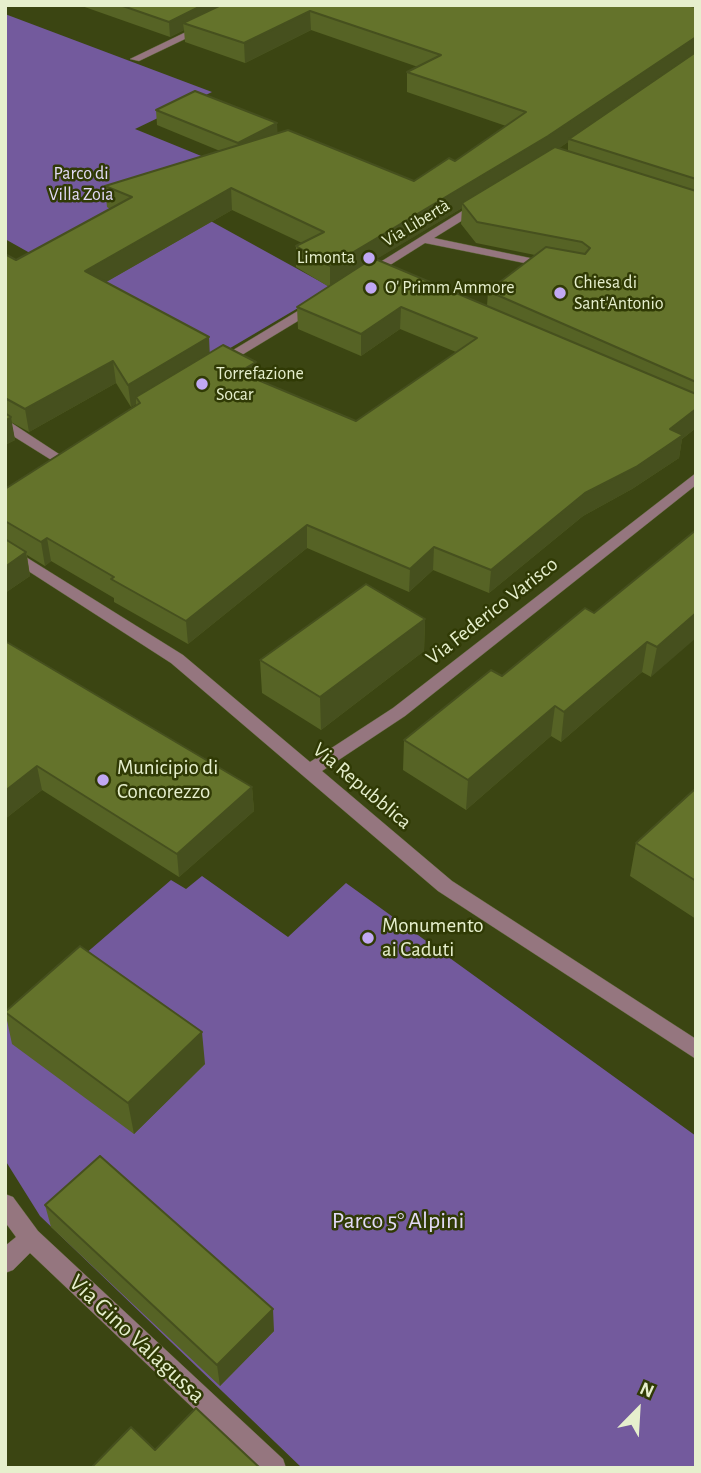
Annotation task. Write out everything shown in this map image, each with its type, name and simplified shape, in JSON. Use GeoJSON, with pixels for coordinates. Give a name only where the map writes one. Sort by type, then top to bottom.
{"type":"FeatureCollection","features":[{"type":"Feature","properties":{"kind":"street"},"geometry":{"type":"LineString","coordinates":[[135,59],[251,5]]}},
{"type":"Feature","properties":{"kind":"street","name":"Via Libertà"},"geometry":{"type":"LineString","coordinates":[[350,284],[379,273],[423,240],[493,197]]}},
{"type":"Feature","properties":{"kind":"street"},"geometry":{"type":"LineString","coordinates":[[423,240],[568,268]]}},
{"type":"Feature","properties":{"kind":"street"},"geometry":{"type":"LineString","coordinates":[[199,374],[327,298]]}},
{"type":"Feature","properties":{"kind":"street"},"geometry":{"type":"LineString","coordinates":[[5,425],[59,458]]}},
{"type":"Feature","properties":{"kind":"street","name":"Via Federico Varisco"},"geometry":{"type":"LineString","coordinates":[[309,771],[400,712],[696,477]]}},
{"type":"Feature","properties":{"kind":"street","name":"Via Repubblica"},"geometry":{"type":"LineString","coordinates":[[5,549],[177,659],[445,886],[696,1050]]}},
{"type":"Feature","properties":{"kind":"street","name":"Via Gino Valagussa"},"geometry":{"type":"LineString","coordinates":[[5,1204],[30,1238],[274,1468]]}},
{"type":"Feature","properties":{"kind":"street"},"geometry":{"type":"LineString","coordinates":[[5,1262],[30,1238]]}},
{"type":"Feature","properties":{"kind":"green space","name":"Parco di Villa Zoia"},"geometry":{"type":"Polygon","coordinates":[[[5,14],[212,92],[135,129],[216,162],[158,192],[332,288],[215,357],[5,239],[5,14]]]}},
{"type":"Feature","properties":{"kind":"green space","name":"Parco 5° Alpini"},"geometry":{"type":"Polygon","coordinates":[[[202,876],[288,937],[346,883],[696,1136],[696,1464],[693,1468],[302,1468],[40,1216],[5,1160],[5,1023],[171,880],[186,889],[202,876]]]}},
{"type":"Feature","properties":{"kind":"building"},"geometry":{"type":"Polygon","coordinates":[[[120,5],[203,5],[169,22],[120,5]]]}},
{"type":"Feature","properties":{"kind":"building"},"geometry":{"type":"Polygon","coordinates":[[[221,5],[686,5],[696,7],[696,37],[548,136],[330,266],[296,246],[324,232],[231,188],[85,271],[209,337],[128,385],[113,361],[25,409],[5,398],[5,254],[16,260],[132,197],[105,186],[288,130],[414,181],[449,158],[455,161],[526,112],[407,72],[441,55],[310,11],[244,43],[183,23],[221,5]]]}},
{"type":"Feature","properties":{"kind":"building"},"geometry":{"type":"Polygon","coordinates":[[[696,52],[696,179],[569,139],[696,52]]]}},
{"type":"Feature","properties":{"kind":"building"},"geometry":{"type":"Polygon","coordinates":[[[195,91],[277,123],[238,143],[156,110],[195,91]]]}},
{"type":"Feature","properties":{"kind":"building"},"geometry":{"type":"Polygon","coordinates":[[[555,147],[696,191],[696,382],[488,291],[546,247],[585,254],[590,248],[582,242],[477,222],[462,203],[555,147]]]}},
{"type":"Feature","properties":{"kind":"building"},"geometry":{"type":"Polygon","coordinates":[[[373,258],[696,394],[696,409],[670,429],[683,435],[636,467],[585,493],[491,570],[434,547],[410,569],[307,525],[186,621],[111,579],[114,577],[47,538],[41,542],[5,521],[5,489],[140,403],[136,397],[223,345],[256,362],[239,372],[356,421],[477,338],[401,307],[361,334],[297,307],[373,258]]]}},
{"type":"Feature","properties":{"kind":"building"},"geometry":{"type":"Polygon","coordinates":[[[696,530],[696,613],[657,647],[647,642],[564,712],[555,706],[468,780],[404,740],[491,670],[502,676],[585,608],[594,613],[696,530]]]}},
{"type":"Feature","properties":{"kind":"building"},"geometry":{"type":"Polygon","coordinates":[[[5,539],[26,552],[5,567],[5,539]]]}},
{"type":"Feature","properties":{"kind":"building"},"geometry":{"type":"Polygon","coordinates":[[[366,584],[425,619],[320,697],[260,660],[366,584]]]}},
{"type":"Feature","properties":{"kind":"building","name":"Municipio di Concorezzo"},"geometry":{"type":"Polygon","coordinates":[[[5,641],[252,787],[177,854],[37,766],[5,791],[5,641]]]}},
{"type":"Feature","properties":{"kind":"building"},"geometry":{"type":"Polygon","coordinates":[[[696,789],[696,881],[636,843],[696,789]]]}},
{"type":"Feature","properties":{"kind":"building"},"geometry":{"type":"Polygon","coordinates":[[[80,946],[202,1032],[128,1103],[5,1012],[80,946]]]}},
{"type":"Feature","properties":{"kind":"building"},"geometry":{"type":"Polygon","coordinates":[[[100,1156],[273,1309],[217,1365],[45,1205],[100,1156]]]}},
{"type":"Feature","properties":{"kind":"building"},"geometry":{"type":"Polygon","coordinates":[[[196,1408],[260,1468],[91,1468],[131,1427],[155,1450],[196,1408]]]}},
{"type":"Feature","properties":{"kind":"place","name":"Limonta"},"geometry":{"type":"Point","coordinates":[369,258]}},
{"type":"Feature","properties":{"kind":"place","name":"O' Primm Ammore"},"geometry":{"type":"Point","coordinates":[371,288]}},
{"type":"Feature","properties":{"kind":"place","name":"Chiesa di Sant'Antonio"},"geometry":{"type":"Point","coordinates":[560,293]}},
{"type":"Feature","properties":{"kind":"place","name":"Torrefazione Socar"},"geometry":{"type":"Point","coordinates":[202,384]}},
{"type":"Feature","properties":{"kind":"place","name":"Municipio di Concorezzo"},"geometry":{"type":"Point","coordinates":[103,780]}},
{"type":"Feature","properties":{"kind":"place","name":"Monumento ai Caduti"},"geometry":{"type":"Point","coordinates":[368,938]}}]}
